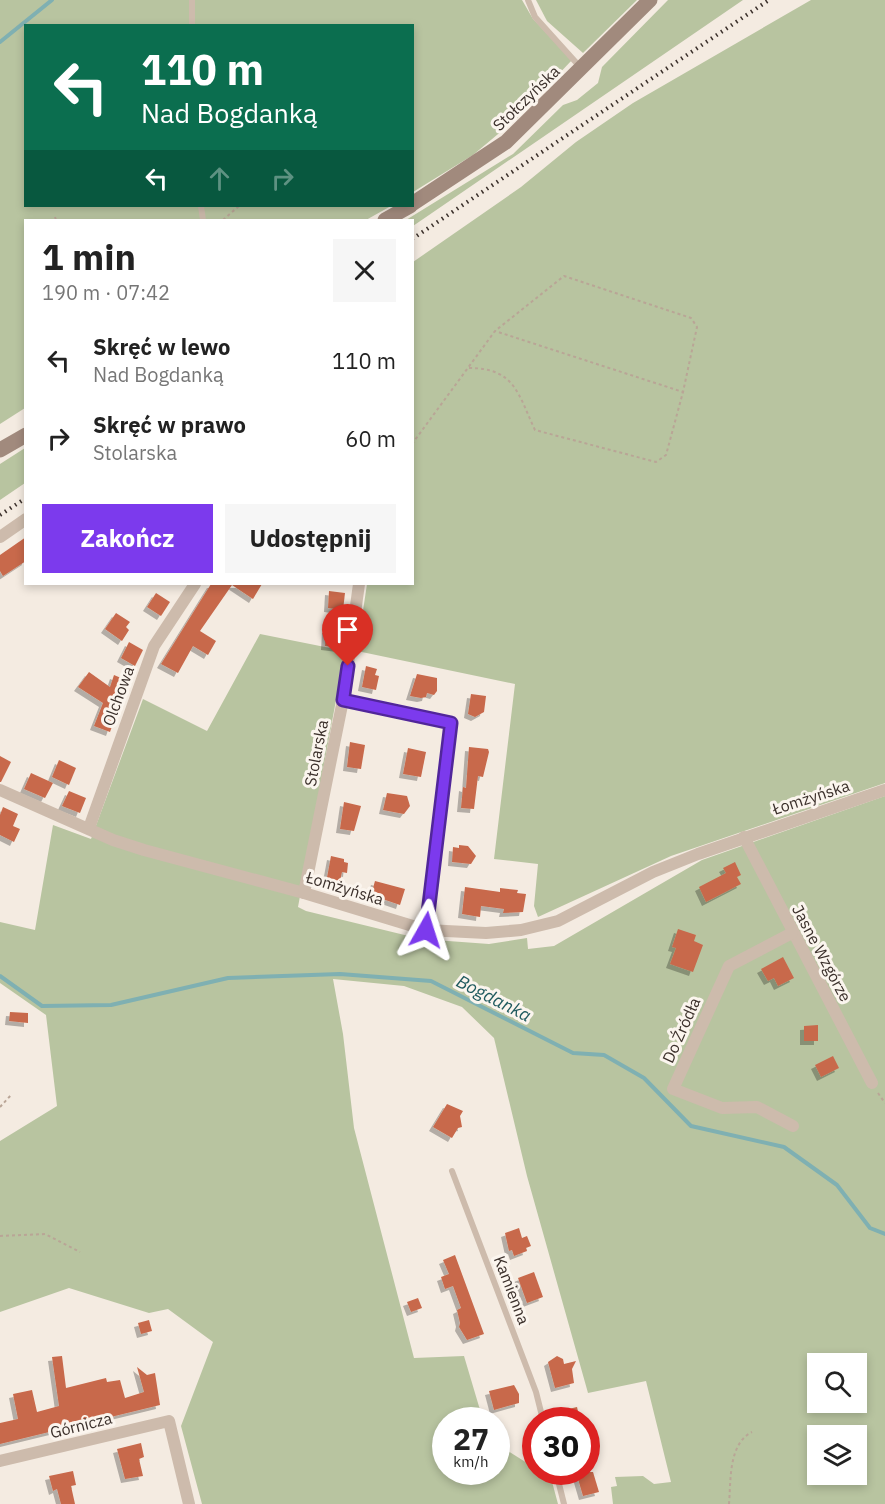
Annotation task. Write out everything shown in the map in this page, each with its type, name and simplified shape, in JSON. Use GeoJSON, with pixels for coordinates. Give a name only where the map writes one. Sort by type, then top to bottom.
{"type":"FeatureCollection","features":[{"type":"Feature","properties":{"kind":"street","name":"Stołczyńska"},"geometry":{"type":"LineString","coordinates":[[414,203],[503,146],[650,0]]}},
{"type":"Feature","properties":{"kind":"street","name":"Stołczyńska"},"geometry":{"type":"LineString","coordinates":[[388,219],[408,207]]}},
{"type":"Feature","properties":{"kind":"street"},"geometry":{"type":"LineString","coordinates":[[0,450],[24,436]]}},
{"type":"Feature","properties":{"kind":"street"},"geometry":{"type":"LineString","coordinates":[[0,537],[24,520]]}},
{"type":"Feature","properties":{"kind":"street","name":"Olchowa"},"geometry":{"type":"LineString","coordinates":[[89,828],[154,646],[194,585]]}},
{"type":"Feature","properties":{"kind":"street","name":"Stolarska"},"geometry":{"type":"LineString","coordinates":[[304,892],[343,700],[358,585]]}},
{"type":"Feature","properties":{"kind":"street"},"geometry":{"type":"LineString","coordinates":[[343,700],[451,723],[426,930]]}},
{"type":"Feature","properties":{"kind":"street","name":"Łomżyńska"},"geometry":{"type":"LineString","coordinates":[[0,790],[144,850],[304,892],[426,930],[486,933],[541,927],[558,921],[653,872],[744,837],[885,790]]}},
{"type":"Feature","properties":{"kind":"street","name":"Jasne Wzgórze"},"geometry":{"type":"LineString","coordinates":[[744,837],[872,1083]]}},
{"type":"Feature","properties":{"kind":"street","name":"Do Źródła"},"geometry":{"type":"LineString","coordinates":[[792,933],[729,966],[673,1089],[722,1108],[758,1107],[793,1126]]}},
{"type":"Feature","properties":{"kind":"street","name":"Górnicza"},"geometry":{"type":"LineString","coordinates":[[0,1461],[169,1420],[189,1504]]}},
{"type":"Feature","properties":{"kind":"lane"},"geometry":{"type":"LineString","coordinates":[[192,0],[192,24]]}},
{"type":"Feature","properties":{"kind":"lane"},"geometry":{"type":"LineString","coordinates":[[528,0],[535,17],[581,69]]}},
{"type":"Feature","properties":{"kind":"lane","name":"Kamienna"},"geometry":{"type":"LineString","coordinates":[[452,1171],[540,1407]]}},
{"type":"Feature","properties":{"kind":"lane"},"geometry":{"type":"LineString","coordinates":[[559,1485],[564,1504]]}},
{"type":"Feature","properties":{"kind":"path"},"geometry":{"type":"LineString","coordinates":[[224,219],[238,207]]}},
{"type":"Feature","properties":{"kind":"path"},"geometry":{"type":"LineString","coordinates":[[414,441],[495,331],[564,276],[691,318],[697,327],[666,455],[656,462],[535,430],[513,382],[488,368],[468,368]]}},
{"type":"Feature","properties":{"kind":"path"},"geometry":{"type":"LineString","coordinates":[[495,331],[683,392]]}},
{"type":"Feature","properties":{"kind":"path"},"geometry":{"type":"LineString","coordinates":[[0,1107],[12,1094]]}},
{"type":"Feature","properties":{"kind":"path"},"geometry":{"type":"LineString","coordinates":[[0,1236],[45,1233],[80,1252]]}},
{"type":"Feature","properties":{"kind":"path"},"geometry":{"type":"LineString","coordinates":[[729,1504],[737,1446],[743,1436],[752,1432]]}},
{"type":"Feature","properties":{"kind":"green space"},"geometry":{"type":"Polygon","coordinates":[[[0,0],[522,0],[533,19],[572,60],[517,118],[473,155],[414,191],[414,24],[24,24],[24,207],[389,207],[368,219],[24,219],[24,409],[0,424],[0,0]]]}},
{"type":"Feature","properties":{"kind":"green space"},"geometry":{"type":"Polygon","coordinates":[[[536,0],[637,0],[583,53],[547,21],[536,0]]]}},
{"type":"Feature","properties":{"kind":"green space"},"geometry":{"type":"Polygon","coordinates":[[[668,0],[743,0],[414,225],[414,219],[408,219],[513,154],[563,105],[577,100],[598,83],[602,67],[668,0]]]}},
{"type":"Feature","properties":{"kind":"green space"},"geometry":{"type":"Polygon","coordinates":[[[811,0],[885,0],[885,783],[671,856],[538,917],[534,906],[538,864],[494,859],[515,684],[357,651],[367,585],[414,585],[414,261],[521,187],[576,142],[633,103],[811,0]]]}},
{"type":"Feature","properties":{"kind":"green space"},"geometry":{"type":"Polygon","coordinates":[[[24,449],[24,484],[0,500],[0,464],[24,449]]]}},
{"type":"Feature","properties":{"kind":"green space"},"geometry":{"type":"Polygon","coordinates":[[[260,634],[345,651],[298,907],[306,911],[421,939],[489,944],[527,938],[528,949],[554,946],[702,860],[885,796],[885,1504],[613,1504],[611,1487],[617,1486],[615,1477],[643,1476],[654,1484],[671,1482],[646,1381],[588,1393],[527,1176],[494,1038],[462,1007],[404,986],[333,979],[343,1034],[354,1128],[414,1358],[464,1356],[479,1407],[432,1407],[432,1485],[510,1485],[510,1452],[522,1460],[522,1485],[553,1485],[558,1504],[202,1504],[181,1426],[213,1342],[168,1309],[149,1313],[69,1288],[0,1312],[0,1141],[57,1106],[46,1015],[0,983],[0,922],[35,930],[53,825],[91,839],[143,699],[207,731],[260,634]]]}},
{"type":"Feature","properties":{"kind":"building"},"geometry":{"type":"Polygon","coordinates":[[[24,538],[24,562],[3,576],[0,571],[0,555],[24,538]]]}},
{"type":"Feature","properties":{"kind":"building"},"geometry":{"type":"Polygon","coordinates":[[[210,585],[232,585],[200,631],[216,641],[208,655],[193,646],[178,673],[161,664],[210,585]]]}},
{"type":"Feature","properties":{"kind":"building"},"geometry":{"type":"Polygon","coordinates":[[[232,585],[261,585],[253,599],[232,585]]]}},
{"type":"Feature","properties":{"kind":"building"},"geometry":{"type":"Polygon","coordinates":[[[329,591],[345,593],[343,610],[328,608],[329,591]]]}},
{"type":"Feature","properties":{"kind":"building"},"geometry":{"type":"Polygon","coordinates":[[[156,593],[170,602],[161,616],[147,607],[156,593]]]}},
{"type":"Feature","properties":{"kind":"building"},"geometry":{"type":"Polygon","coordinates":[[[335,611],[345,613],[341,648],[325,646],[326,629],[332,629],[335,611]]]}},
{"type":"Feature","properties":{"kind":"building"},"geometry":{"type":"Polygon","coordinates":[[[116,613],[130,622],[126,627],[129,630],[122,641],[105,629],[116,613]]]}},
{"type":"Feature","properties":{"kind":"building"},"geometry":{"type":"Polygon","coordinates":[[[129,642],[143,650],[135,666],[121,658],[129,642]]]}},
{"type":"Feature","properties":{"kind":"building"},"geometry":{"type":"Polygon","coordinates":[[[366,666],[377,669],[375,675],[379,676],[376,690],[362,687],[366,666]]]}},
{"type":"Feature","properties":{"kind":"building"},"geometry":{"type":"Polygon","coordinates":[[[89,672],[110,687],[114,675],[128,681],[110,732],[94,726],[103,703],[78,687],[89,672]]]}},
{"type":"Feature","properties":{"kind":"building"},"geometry":{"type":"Polygon","coordinates":[[[417,674],[437,678],[437,691],[434,695],[427,693],[426,697],[421,698],[410,696],[417,674]]]}},
{"type":"Feature","properties":{"kind":"building"},"geometry":{"type":"Polygon","coordinates":[[[471,694],[486,696],[484,712],[475,717],[468,714],[471,694]]]}},
{"type":"Feature","properties":{"kind":"building"},"geometry":{"type":"Polygon","coordinates":[[[350,742],[365,745],[361,769],[347,767],[350,742]]]}},
{"type":"Feature","properties":{"kind":"building"},"geometry":{"type":"Polygon","coordinates":[[[469,747],[488,749],[489,752],[483,777],[478,776],[474,809],[461,808],[463,787],[466,788],[469,747]]]}},
{"type":"Feature","properties":{"kind":"building"},"geometry":{"type":"Polygon","coordinates":[[[408,748],[426,752],[421,777],[403,774],[408,748]]]}},
{"type":"Feature","properties":{"kind":"building"},"geometry":{"type":"Polygon","coordinates":[[[0,756],[11,762],[1,782],[0,782],[0,756]]]}},
{"type":"Feature","properties":{"kind":"building"},"geometry":{"type":"Polygon","coordinates":[[[59,760],[76,768],[69,785],[52,777],[59,760]]]}},
{"type":"Feature","properties":{"kind":"building"},"geometry":{"type":"Polygon","coordinates":[[[31,773],[53,783],[45,798],[24,789],[31,773]]]}},
{"type":"Feature","properties":{"kind":"building"},"geometry":{"type":"Polygon","coordinates":[[[69,791],[86,798],[80,813],[62,806],[69,791]]]}},
{"type":"Feature","properties":{"kind":"building"},"geometry":{"type":"Polygon","coordinates":[[[387,793],[407,796],[410,806],[404,814],[383,810],[387,793]]]}},
{"type":"Feature","properties":{"kind":"building"},"geometry":{"type":"Polygon","coordinates":[[[344,802],[361,806],[354,831],[340,829],[344,802]]]}},
{"type":"Feature","properties":{"kind":"building"},"geometry":{"type":"Polygon","coordinates":[[[3,807],[18,814],[13,826],[20,829],[14,842],[0,835],[0,815],[3,807]]]}},
{"type":"Feature","properties":{"kind":"building"},"geometry":{"type":"Polygon","coordinates":[[[459,845],[468,846],[476,856],[471,864],[452,862],[453,847],[459,848],[459,845]]]}},
{"type":"Feature","properties":{"kind":"building"},"geometry":{"type":"Polygon","coordinates":[[[331,856],[344,859],[344,862],[348,863],[347,873],[342,872],[339,885],[326,883],[331,856]]]}},
{"type":"Feature","properties":{"kind":"building"},"geometry":{"type":"Polygon","coordinates":[[[735,862],[741,875],[737,877],[741,884],[706,902],[699,887],[726,873],[723,868],[735,862]]]}},
{"type":"Feature","properties":{"kind":"building"},"geometry":{"type":"Polygon","coordinates":[[[375,881],[405,889],[400,905],[371,895],[375,881]]]}},
{"type":"Feature","properties":{"kind":"building"},"geometry":{"type":"Polygon","coordinates":[[[465,887],[500,892],[500,888],[518,890],[517,893],[526,894],[523,912],[503,913],[504,909],[481,906],[480,917],[462,914],[465,887]]]}},
{"type":"Feature","properties":{"kind":"building"},"geometry":{"type":"Polygon","coordinates":[[[678,929],[696,935],[694,941],[703,945],[693,972],[670,964],[676,948],[672,947],[678,929]]]}},
{"type":"Feature","properties":{"kind":"building"},"geometry":{"type":"Polygon","coordinates":[[[783,957],[794,978],[778,986],[774,978],[768,981],[761,969],[783,957]]]}},
{"type":"Feature","properties":{"kind":"building"},"geometry":{"type":"Polygon","coordinates":[[[10,1012],[28,1013],[28,1023],[9,1021],[10,1012]]]}},
{"type":"Feature","properties":{"kind":"building"},"geometry":{"type":"Polygon","coordinates":[[[818,1025],[818,1041],[804,1041],[804,1026],[818,1025]]]}},
{"type":"Feature","properties":{"kind":"building"},"geometry":{"type":"Polygon","coordinates":[[[833,1056],[839,1068],[821,1077],[815,1065],[833,1056]]]}},
{"type":"Feature","properties":{"kind":"building"},"geometry":{"type":"Polygon","coordinates":[[[447,1104],[463,1111],[460,1116],[462,1127],[458,1128],[452,1138],[433,1127],[447,1104]]]}},
{"type":"Feature","properties":{"kind":"building"},"geometry":{"type":"Polygon","coordinates":[[[519,1228],[522,1238],[527,1236],[531,1246],[526,1248],[527,1251],[514,1256],[512,1250],[509,1251],[505,1233],[519,1228]]]}},
{"type":"Feature","properties":{"kind":"building"},"geometry":{"type":"Polygon","coordinates":[[[455,1255],[484,1334],[467,1340],[459,1327],[457,1310],[461,1308],[453,1286],[445,1289],[441,1277],[449,1274],[443,1260],[455,1255]]]}},
{"type":"Feature","properties":{"kind":"building"},"geometry":{"type":"Polygon","coordinates":[[[534,1272],[543,1297],[527,1303],[518,1278],[534,1272]]]}},
{"type":"Feature","properties":{"kind":"building"},"geometry":{"type":"Polygon","coordinates":[[[418,1298],[422,1308],[411,1312],[407,1302],[418,1298]]]}},
{"type":"Feature","properties":{"kind":"building"},"geometry":{"type":"Polygon","coordinates":[[[149,1320],[152,1331],[141,1334],[138,1323],[149,1320]]]}},
{"type":"Feature","properties":{"kind":"building"},"geometry":{"type":"Polygon","coordinates":[[[62,1356],[66,1388],[106,1378],[107,1382],[120,1380],[125,1398],[144,1392],[137,1367],[147,1375],[155,1373],[160,1405],[0,1444],[0,1423],[18,1419],[13,1394],[32,1390],[37,1412],[59,1406],[52,1357],[62,1356]]]}},
{"type":"Feature","properties":{"kind":"building"},"geometry":{"type":"Polygon","coordinates":[[[557,1356],[563,1359],[564,1364],[576,1361],[572,1369],[574,1383],[555,1388],[548,1362],[557,1356]]]}},
{"type":"Feature","properties":{"kind":"building"},"geometry":{"type":"Polygon","coordinates":[[[514,1385],[519,1394],[519,1403],[493,1407],[489,1391],[514,1385]]]}},
{"type":"Feature","properties":{"kind":"building"},"geometry":{"type":"Polygon","coordinates":[[[141,1443],[144,1457],[139,1459],[143,1476],[125,1479],[117,1449],[141,1443]]]}},
{"type":"Feature","properties":{"kind":"building"},"geometry":{"type":"Polygon","coordinates":[[[73,1471],[76,1485],[71,1486],[75,1504],[61,1504],[57,1489],[53,1491],[49,1476],[73,1471]]]}},
{"type":"Feature","properties":{"kind":"building"},"geometry":{"type":"Polygon","coordinates":[[[580,1485],[597,1485],[599,1492],[583,1496],[580,1485]]]}},
{"type":"Feature","properties":{"kind":"waterway","name":"Bogdanka"},"geometry":{"type":"LineString","coordinates":[[0,42],[52,0]]}},
{"type":"Feature","properties":{"kind":"waterway","name":"Bogdanka"},"geometry":{"type":"LineString","coordinates":[[0,976],[42,1006],[111,1005],[228,978],[340,974],[431,981],[573,1053],[604,1055],[644,1078],[691,1126],[784,1147],[837,1185],[870,1228],[885,1234]]}},
{"type":"Feature","properties":{"kind":"railway"},"geometry":{"type":"LineString","coordinates":[[414,238],[769,0]]}},
{"type":"Feature","properties":{"kind":"railway"},"geometry":{"type":"LineString","coordinates":[[0,515],[24,499]]}},
{"type":"Feature","properties":{"kind":"route"},"geometry":{"type":"LineString","coordinates":[[348,666],[343,700],[451,723],[426,930]]}}]}
